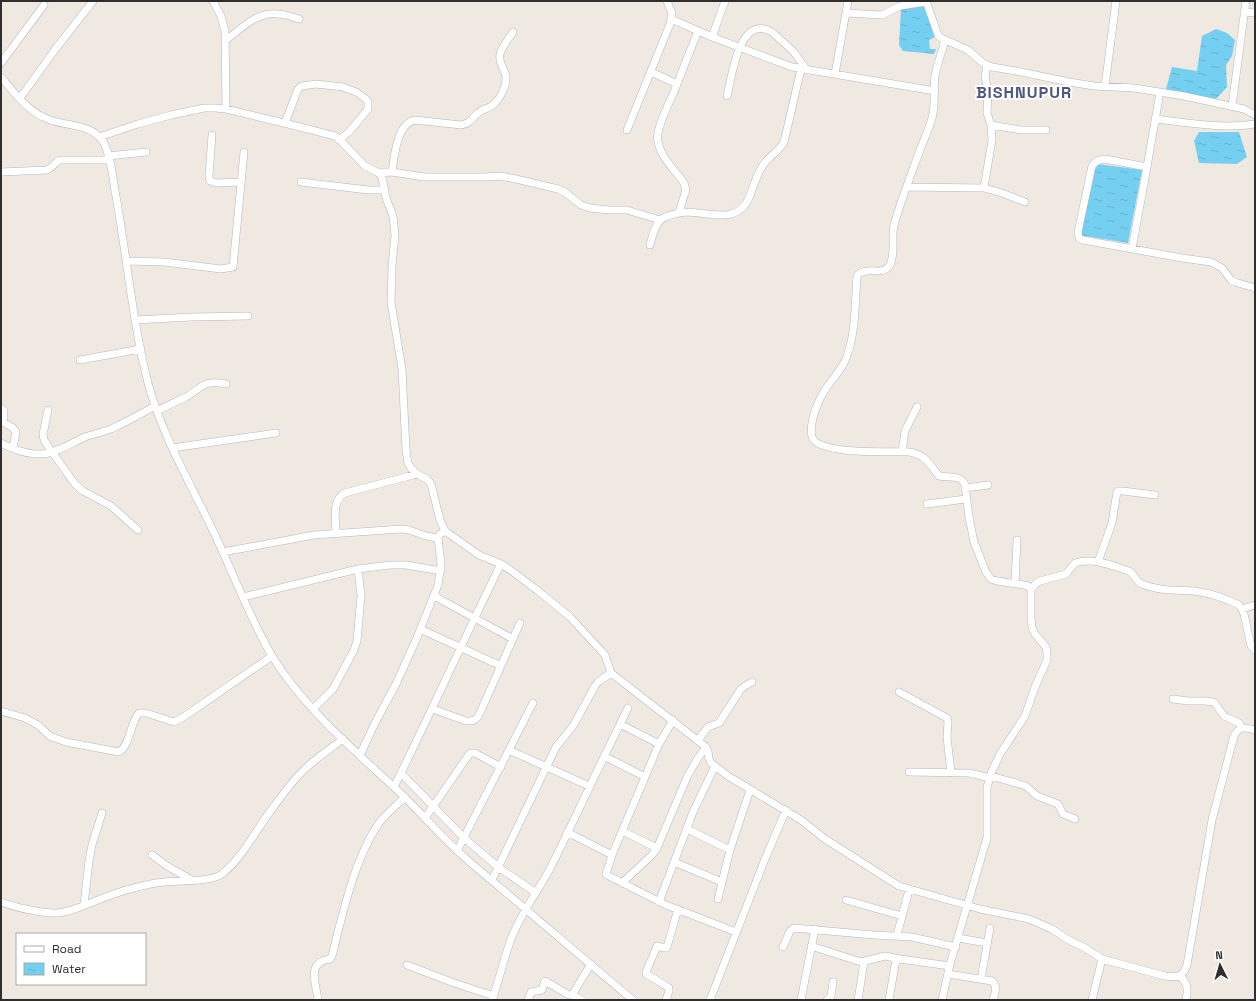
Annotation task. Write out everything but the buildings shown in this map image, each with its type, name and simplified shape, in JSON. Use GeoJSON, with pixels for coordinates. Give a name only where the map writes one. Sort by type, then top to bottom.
{"type":"FeatureCollection","features":[{"type":"Feature","properties":{"kind":"street"},"geometry":{"type":"LineString","coordinates":[[20,98],[57,47],[94,1]]}},
{"type":"Feature","properties":{"kind":"street"},"geometry":{"type":"LineString","coordinates":[[213,1],[224,24],[226,40],[226,109]]}},
{"type":"Feature","properties":{"kind":"street"},"geometry":{"type":"LineString","coordinates":[[627,130],[670,24],[672,14],[667,1]]}},
{"type":"Feature","properties":{"kind":"street"},"geometry":{"type":"LineString","coordinates":[[712,37],[725,1]]}},
{"type":"Feature","properties":{"kind":"street"},"geometry":{"type":"LineString","coordinates":[[835,74],[848,1]]}},
{"type":"Feature","properties":{"kind":"street"},"geometry":{"type":"LineString","coordinates":[[1105,86],[1116,1]]}},
{"type":"Feature","properties":{"kind":"street"},"geometry":{"type":"LineString","coordinates":[[1232,106],[1246,1]]}},
{"type":"Feature","properties":{"kind":"street"},"geometry":{"type":"LineString","coordinates":[[846,13],[882,15],[900,6],[926,2],[938,35],[945,40],[968,50],[987,65],[1069,82],[1134,88],[1184,96],[1244,109],[1255,115]]}},
{"type":"Feature","properties":{"kind":"street"},"geometry":{"type":"LineString","coordinates":[[1,63],[44,5]]}},
{"type":"Feature","properties":{"kind":"street"},"geometry":{"type":"LineString","coordinates":[[1244,12],[1255,14]]}},
{"type":"Feature","properties":{"kind":"street"},"geometry":{"type":"LineString","coordinates":[[226,40],[254,19],[263,15],[277,13],[299,20]]}},
{"type":"Feature","properties":{"kind":"street"},"geometry":{"type":"LineString","coordinates":[[671,19],[712,37],[792,67],[935,91]]}},
{"type":"Feature","properties":{"kind":"street"},"geometry":{"type":"LineString","coordinates":[[650,245],[655,226],[662,218],[679,212],[727,215],[736,212],[744,206],[763,164],[781,149],[804,70],[793,51],[768,30],[756,29],[751,31],[746,36],[739,47],[727,96]]}},
{"type":"Feature","properties":{"kind":"street"},"geometry":{"type":"LineString","coordinates":[[679,212],[686,187],[684,182],[664,156],[657,139],[664,114],[698,31]]}},
{"type":"Feature","properties":{"kind":"street"},"geometry":{"type":"LineString","coordinates":[[392,172],[396,146],[403,129],[410,121],[415,120],[461,125],[470,122],[478,112],[493,105],[505,86],[507,78],[500,59],[500,54],[513,32]]}},
{"type":"Feature","properties":{"kind":"street"},"geometry":{"type":"LineString","coordinates":[[945,40],[935,76],[932,120],[894,227],[893,256],[887,269],[864,271],[859,273],[857,276],[854,320],[848,353],[844,363],[826,387],[819,400],[814,414],[812,436],[814,440],[820,444],[833,449],[919,454],[939,476],[960,478],[963,481],[965,488],[974,542],[986,572],[996,582],[1015,583],[1028,586],[1031,590]]}},
{"type":"Feature","properties":{"kind":"street"},"geometry":{"type":"LineString","coordinates":[[984,188],[992,140],[991,125],[987,113],[988,90],[985,78],[987,65]]}},
{"type":"Feature","properties":{"kind":"street"},"geometry":{"type":"LineString","coordinates":[[651,72],[677,84]]}},
{"type":"Feature","properties":{"kind":"street"},"geometry":{"type":"LineString","coordinates":[[1,77],[30,109],[42,117],[84,128],[99,137],[104,144],[109,158],[120,218],[147,380],[156,409],[172,448],[272,656],[313,710],[394,787],[457,851],[633,1000]]}},
{"type":"Feature","properties":{"kind":"street"},"geometry":{"type":"LineString","coordinates":[[285,123],[298,88],[316,84],[347,88],[366,99],[368,102],[368,109],[354,127],[340,140]]}},
{"type":"Feature","properties":{"kind":"street"},"geometry":{"type":"LineString","coordinates":[[1132,249],[1159,98]]}},
{"type":"Feature","properties":{"kind":"street"},"geometry":{"type":"LineString","coordinates":[[99,137],[138,124],[180,113],[204,108],[226,109],[335,136],[365,166],[379,173],[382,177],[395,235],[391,281],[391,302],[402,369],[408,463],[417,474],[427,479],[431,484],[440,520],[445,531],[479,555],[501,564],[537,590],[570,617],[605,655],[611,673],[706,747],[709,759],[715,766],[750,790],[786,810],[824,839],[899,886],[968,906],[1038,922],[1102,959],[1165,976],[1180,976],[1185,971],[1187,965],[1212,820],[1234,736],[1241,728],[1255,730]]}},
{"type":"Feature","properties":{"kind":"street"},"geometry":{"type":"LineString","coordinates":[[1156,120],[1242,126],[1255,124]]}},
{"type":"Feature","properties":{"kind":"street"},"geometry":{"type":"LineString","coordinates":[[991,125],[1021,130],[1046,130]]}},
{"type":"Feature","properties":{"kind":"street"},"geometry":{"type":"LineString","coordinates":[[212,136],[209,176],[210,181],[217,183],[241,182]]}},
{"type":"Feature","properties":{"kind":"street"},"geometry":{"type":"LineString","coordinates":[[1,172],[47,170],[57,161],[61,160],[109,158],[146,152]]}},
{"type":"Feature","properties":{"kind":"street"},"geometry":{"type":"LineString","coordinates":[[127,261],[171,263],[221,269],[232,267],[234,265],[244,152]]}},
{"type":"Feature","properties":{"kind":"street"},"geometry":{"type":"LineString","coordinates":[[1147,167],[1105,159],[1094,162],[1078,232],[1079,238],[1132,249],[1211,262],[1222,268],[1231,280],[1255,288]]}},
{"type":"Feature","properties":{"kind":"street"},"geometry":{"type":"LineString","coordinates":[[379,173],[392,172],[424,176],[500,176],[558,189],[566,193],[581,205],[590,208],[627,210],[660,220]]}},
{"type":"Feature","properties":{"kind":"street"},"geometry":{"type":"LineString","coordinates":[[301,182],[368,190],[385,190]]}},
{"type":"Feature","properties":{"kind":"street"},"geometry":{"type":"LineString","coordinates":[[907,187],[984,188],[1025,202]]}},
{"type":"Feature","properties":{"kind":"street"},"geometry":{"type":"LineString","coordinates":[[136,320],[248,316]]}},
{"type":"Feature","properties":{"kind":"street"},"geometry":{"type":"LineString","coordinates":[[80,360],[141,349]]}},
{"type":"Feature","properties":{"kind":"street"},"geometry":{"type":"LineString","coordinates":[[1,443],[13,448],[40,454],[52,452],[84,437],[112,428],[186,396],[205,384],[213,382],[226,384]]}},
{"type":"Feature","properties":{"kind":"street"},"geometry":{"type":"LineString","coordinates":[[1,408],[4,411],[2,422],[13,428],[16,432],[13,448]]}},
{"type":"Feature","properties":{"kind":"street"},"geometry":{"type":"LineString","coordinates":[[902,452],[905,430],[917,408]]}},
{"type":"Feature","properties":{"kind":"street"},"geometry":{"type":"LineString","coordinates":[[48,410],[43,436],[52,452],[78,488],[111,506],[138,530]]}},
{"type":"Feature","properties":{"kind":"street"},"geometry":{"type":"LineString","coordinates":[[172,448],[276,433]]}},
{"type":"Feature","properties":{"kind":"street"},"geometry":{"type":"LineString","coordinates":[[336,534],[336,504],[341,495],[417,474]]}},
{"type":"Feature","properties":{"kind":"street"},"geometry":{"type":"LineString","coordinates":[[965,488],[988,484]]}},
{"type":"Feature","properties":{"kind":"street"},"geometry":{"type":"LineString","coordinates":[[1098,562],[1112,523],[1117,492],[1123,491],[1155,495]]}},
{"type":"Feature","properties":{"kind":"street"},"geometry":{"type":"LineString","coordinates":[[927,504],[966,499]]}},
{"type":"Feature","properties":{"kind":"street"},"geometry":{"type":"LineString","coordinates":[[223,552],[314,535],[409,530],[426,536],[438,538]]}},
{"type":"Feature","properties":{"kind":"street"},"geometry":{"type":"LineString","coordinates":[[360,755],[396,684],[434,596],[441,571],[438,538],[440,534],[445,531]]}},
{"type":"Feature","properties":{"kind":"street"},"geometry":{"type":"LineString","coordinates":[[1015,583],[1017,540]]}},
{"type":"Feature","properties":{"kind":"street"},"geometry":{"type":"LineString","coordinates":[[942,1000],[949,970],[987,838],[987,787],[990,777],[1000,754],[1025,716],[1035,687],[1047,660],[1048,654],[1046,647],[1032,628],[1031,590],[1036,583],[1066,574],[1075,563],[1090,561],[1130,571],[1141,584],[1160,589],[1206,593],[1234,602],[1242,608],[1251,646],[1253,650],[1255,650]]}},
{"type":"Feature","properties":{"kind":"street"},"geometry":{"type":"LineString","coordinates":[[394,787],[433,709],[474,618],[501,564]]}},
{"type":"Feature","properties":{"kind":"street"},"geometry":{"type":"LineString","coordinates":[[243,597],[358,569],[390,565],[406,565],[441,571]]}},
{"type":"Feature","properties":{"kind":"street"},"geometry":{"type":"LineString","coordinates":[[313,710],[334,689],[354,650],[357,640],[361,596],[358,569]]}},
{"type":"Feature","properties":{"kind":"street"},"geometry":{"type":"LineString","coordinates":[[434,596],[513,639]]}},
{"type":"Feature","properties":{"kind":"street"},"geometry":{"type":"LineString","coordinates":[[1242,608],[1255,605]]}},
{"type":"Feature","properties":{"kind":"street"},"geometry":{"type":"LineString","coordinates":[[433,709],[466,721],[476,720],[520,623]]}},
{"type":"Feature","properties":{"kind":"street"},"geometry":{"type":"LineString","coordinates":[[420,629],[501,666]]}},
{"type":"Feature","properties":{"kind":"street"},"geometry":{"type":"LineString","coordinates":[[1,711],[25,718],[38,725],[51,737],[66,742],[119,752],[123,748],[139,713],[146,713],[174,722],[272,656]]}},
{"type":"Feature","properties":{"kind":"street"},"geometry":{"type":"LineString","coordinates":[[492,880],[556,748],[573,726],[595,686],[598,682],[611,673]]}},
{"type":"Feature","properties":{"kind":"street"},"geometry":{"type":"LineString","coordinates":[[698,740],[708,727],[719,723],[741,689],[752,682]]}},
{"type":"Feature","properties":{"kind":"street"},"geometry":{"type":"LineString","coordinates":[[899,692],[947,718],[947,737],[951,773]]}},
{"type":"Feature","properties":{"kind":"street"},"geometry":{"type":"LineString","coordinates":[[1173,699],[1214,702],[1224,716],[1239,723],[1241,728]]}},
{"type":"Feature","properties":{"kind":"street"},"geometry":{"type":"LineString","coordinates":[[457,851],[533,703]]}},
{"type":"Feature","properties":{"kind":"street"},"geometry":{"type":"LineString","coordinates":[[407,965],[493,998],[511,939],[525,909],[550,868],[628,708]]}},
{"type":"Feature","properties":{"kind":"street"},"geometry":{"type":"LineString","coordinates":[[673,720],[659,744],[612,855],[606,874],[659,902],[736,932]]}},
{"type":"Feature","properties":{"kind":"street"},"geometry":{"type":"LineString","coordinates":[[620,724],[659,744]]}},
{"type":"Feature","properties":{"kind":"street"},"geometry":{"type":"LineString","coordinates":[[1,902],[53,913],[65,911],[112,895],[155,883],[213,879],[226,870],[249,844],[271,810],[297,776],[343,739]]}},
{"type":"Feature","properties":{"kind":"street"},"geometry":{"type":"LineString","coordinates":[[622,883],[652,855],[657,848],[688,775],[706,747]]}},
{"type":"Feature","properties":{"kind":"street"},"geometry":{"type":"LineString","coordinates":[[509,750],[589,786]]}},
{"type":"Feature","properties":{"kind":"street"},"geometry":{"type":"LineString","coordinates":[[425,818],[470,753],[475,753],[501,766]]}},
{"type":"Feature","properties":{"kind":"street"},"geometry":{"type":"LineString","coordinates":[[604,756],[645,777]]}},
{"type":"Feature","properties":{"kind":"street"},"geometry":{"type":"LineString","coordinates":[[659,902],[693,812],[715,766]]}},
{"type":"Feature","properties":{"kind":"street"},"geometry":{"type":"LineString","coordinates":[[909,772],[976,774],[1026,786],[1037,796],[1058,804],[1063,814],[1075,819]]}},
{"type":"Feature","properties":{"kind":"street"},"geometry":{"type":"LineString","coordinates":[[401,773],[432,807],[464,838],[498,867],[536,893]]}},
{"type":"Feature","properties":{"kind":"street"},"geometry":{"type":"LineString","coordinates":[[718,900],[730,850],[750,790]]}},
{"type":"Feature","properties":{"kind":"street"},"geometry":{"type":"LineString","coordinates":[[318,1000],[314,981],[315,972],[318,963],[332,956],[344,909],[359,863],[370,838],[378,825],[404,797]]}},
{"type":"Feature","properties":{"kind":"street"},"geometry":{"type":"LineString","coordinates":[[710,1000],[765,859],[786,810]]}},
{"type":"Feature","properties":{"kind":"street"},"geometry":{"type":"LineString","coordinates":[[84,905],[92,845],[102,813]]}},
{"type":"Feature","properties":{"kind":"street"},"geometry":{"type":"LineString","coordinates":[[687,829],[730,850]]}},
{"type":"Feature","properties":{"kind":"street"},"geometry":{"type":"LineString","coordinates":[[622,831],[657,848]]}},
{"type":"Feature","properties":{"kind":"street"},"geometry":{"type":"LineString","coordinates":[[567,832],[612,855]]}},
{"type":"Feature","properties":{"kind":"street"},"geometry":{"type":"LineString","coordinates":[[152,855],[167,866],[192,880]]}},
{"type":"Feature","properties":{"kind":"street"},"geometry":{"type":"LineString","coordinates":[[674,862],[722,882]]}},
{"type":"Feature","properties":{"kind":"street"},"geometry":{"type":"LineString","coordinates":[[897,935],[909,890]]}},
{"type":"Feature","properties":{"kind":"street"},"geometry":{"type":"LineString","coordinates":[[846,900],[902,916]]}},
{"type":"Feature","properties":{"kind":"street"},"geometry":{"type":"LineString","coordinates":[[666,1000],[669,988],[662,985],[655,978],[646,974],[646,972],[657,946],[667,947],[678,910]]}},
{"type":"Feature","properties":{"kind":"street"},"geometry":{"type":"LineString","coordinates":[[783,947],[791,928],[874,935],[912,936],[956,947]]}},
{"type":"Feature","properties":{"kind":"street"},"geometry":{"type":"LineString","coordinates":[[981,979],[990,928]]}},
{"type":"Feature","properties":{"kind":"street"},"geometry":{"type":"LineString","coordinates":[[801,1000],[815,929]]}},
{"type":"Feature","properties":{"kind":"street"},"geometry":{"type":"LineString","coordinates":[[958,938],[987,944]]}},
{"type":"Feature","properties":{"kind":"street"},"geometry":{"type":"LineString","coordinates":[[812,946],[856,961],[864,962],[885,956],[900,958],[992,981],[995,984],[993,1000]]}},
{"type":"Feature","properties":{"kind":"street"},"geometry":{"type":"LineString","coordinates":[[889,1000],[895,965],[900,958]]}},
{"type":"Feature","properties":{"kind":"street"},"geometry":{"type":"LineString","coordinates":[[1092,1000],[1102,959]]}},
{"type":"Feature","properties":{"kind":"street"},"geometry":{"type":"LineString","coordinates":[[858,1000],[864,962]]}},
{"type":"Feature","properties":{"kind":"street"},"geometry":{"type":"LineString","coordinates":[[572,995],[591,964]]}},
{"type":"Feature","properties":{"kind":"street"},"geometry":{"type":"LineString","coordinates":[[1180,976],[1187,985],[1186,1000]]}},
{"type":"Feature","properties":{"kind":"street"},"geometry":{"type":"LineString","coordinates":[[528,1000],[531,992],[542,990],[545,981],[568,995],[572,995],[582,1000]]}},
{"type":"Feature","properties":{"kind":"street"},"geometry":{"type":"LineString","coordinates":[[827,1000],[831,996],[833,982]]}},
{"type":"Feature","properties":{"kind":"water"},"geometry":{"type":"Polygon","coordinates":[[[925,6],[935,37],[929,40],[930,49],[936,49],[934,54],[903,51],[899,45],[901,9],[925,6]]]}},
{"type":"Feature","properties":{"kind":"water"},"geometry":{"type":"Polygon","coordinates":[[[1216,29],[1227,33],[1235,40],[1232,56],[1226,65],[1227,87],[1216,99],[1180,95],[1166,89],[1172,67],[1197,71],[1202,36],[1216,29]]]}},
{"type":"Feature","properties":{"kind":"water"},"geometry":{"type":"Polygon","coordinates":[[[1199,132],[1239,132],[1247,157],[1237,164],[1199,163],[1194,141],[1199,132]]]}},
{"type":"Feature","properties":{"kind":"water"},"geometry":{"type":"Polygon","coordinates":[[[1098,164],[1142,170],[1128,243],[1079,235],[1090,180],[1098,164]]]}},
{"type":"Feature","properties":{"kind":"district","name":"BISHNUPUR"},"geometry":{"type":"Point","coordinates":[1024,92]}}]}
